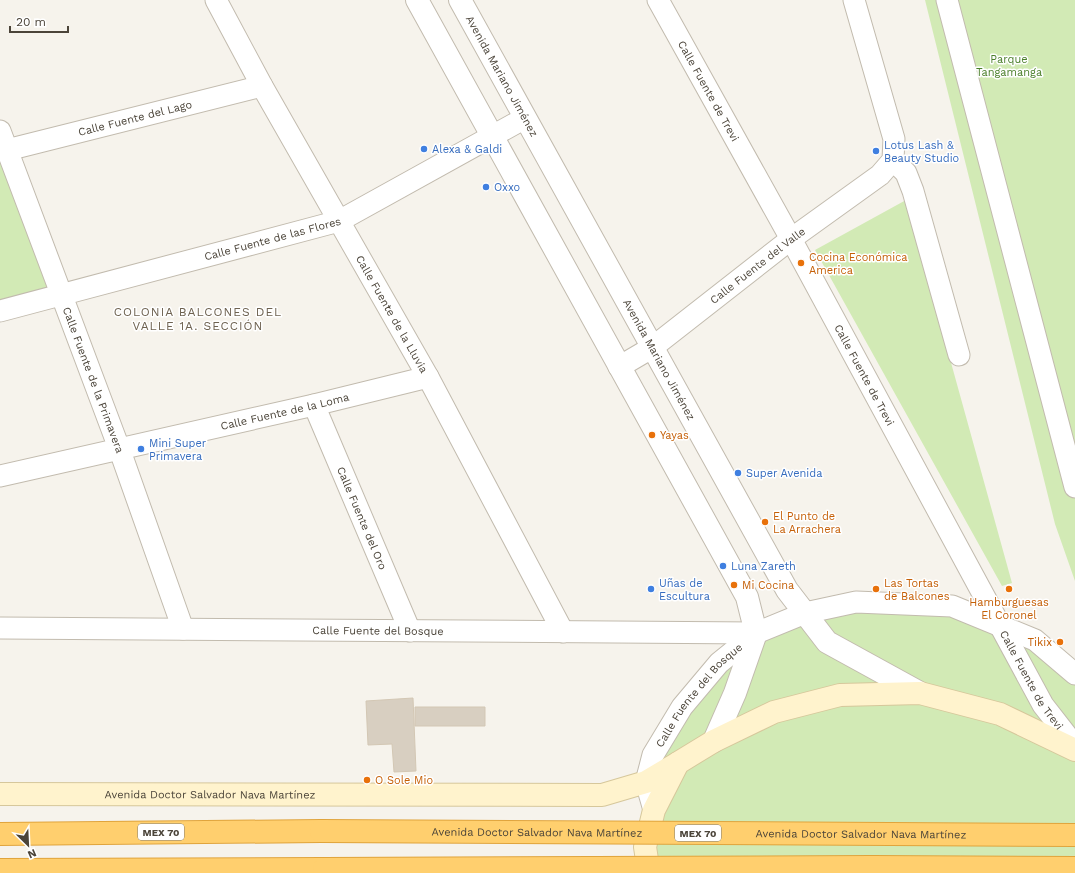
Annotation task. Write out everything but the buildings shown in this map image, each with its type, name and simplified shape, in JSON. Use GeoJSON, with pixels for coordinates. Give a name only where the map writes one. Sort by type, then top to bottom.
{"type":"FeatureCollection","features":[{"type":"Feature","properties":{"kind":"highway","name":"Avenida Doctor Salvador Nava Martínez"},"geometry":{"type":"LineString","coordinates":[[0,834],[322,831],[1075,834]]}},
{"type":"Feature","properties":{"kind":"highway"},"geometry":{"type":"LineString","coordinates":[[0,870],[856,867],[1075,868]]}},
{"type":"Feature","properties":{"kind":"main road","name":"Avenida Doctor Salvador Nava Martínez"},"geometry":{"type":"LineString","coordinates":[[0,794],[602,795],[646,782],[714,741],[774,712],[840,695],[920,693],[1000,714],[1075,750]]}},
{"type":"Feature","properties":{"kind":"main road"},"geometry":{"type":"LineString","coordinates":[[650,873],[645,847],[654,810],[678,763]]}},
{"type":"Feature","properties":{"kind":"street","name":"Calle Fuente de la Lluvia"},"geometry":{"type":"LineString","coordinates":[[216,0],[262,86],[428,377],[563,632]]}},
{"type":"Feature","properties":{"kind":"street"},"geometry":{"type":"LineString","coordinates":[[417,0],[746,597],[756,633],[735,693],[714,741]]}},
{"type":"Feature","properties":{"kind":"street","name":"Avenida Mariano Jiménez"},"geometry":{"type":"LineString","coordinates":[[460,0],[787,590],[827,642],[920,693]]}},
{"type":"Feature","properties":{"kind":"street","name":"Calle Fuente de Trevi"},"geometry":{"type":"LineString","coordinates":[[658,0],[791,239],[1043,705],[1075,746]]}},
{"type":"Feature","properties":{"kind":"street"},"geometry":{"type":"LineString","coordinates":[[854,0],[894,139],[893,160],[906,173],[913,191],[959,356]]}},
{"type":"Feature","properties":{"kind":"street"},"geometry":{"type":"LineString","coordinates":[[948,0],[1075,487]]}},
{"type":"Feature","properties":{"kind":"street","name":"Calle Fuente del Lago"},"geometry":{"type":"LineString","coordinates":[[4,141],[262,86]]}},
{"type":"Feature","properties":{"kind":"street","name":"Calle Fuente de las Flores"},"geometry":{"type":"LineString","coordinates":[[0,310],[339,221],[525,118]]}},
{"type":"Feature","properties":{"kind":"street","name":"Calle Fuente de la Primavera"},"geometry":{"type":"LineString","coordinates":[[4,141],[120,448],[183,629]]}},
{"type":"Feature","properties":{"kind":"street","name":"Calle Fuente del Valle"},"geometry":{"type":"LineString","coordinates":[[619,366],[653,347],[791,239],[880,175],[893,160]]}},
{"type":"Feature","properties":{"kind":"street","name":"Calle Fuente de la Loma"},"geometry":{"type":"LineString","coordinates":[[0,476],[314,405],[428,377]]}},
{"type":"Feature","properties":{"kind":"street","name":"Calle Fuente del Oro"},"geometry":{"type":"LineString","coordinates":[[314,405],[410,631]]}},
{"type":"Feature","properties":{"kind":"street","name":"Calle Fuente del Bosque"},"geometry":{"type":"LineString","coordinates":[[646,782],[653,755],[682,707],[719,663],[756,633],[805,613],[856,602],[952,606],[1035,640],[1075,674]]}},
{"type":"Feature","properties":{"kind":"street","name":"Calle Fuente del Bosque"},"geometry":{"type":"LineString","coordinates":[[0,628],[756,633]]}},
{"type":"Feature","properties":{"kind":"street"},"geometry":{"type":"LineString","coordinates":[[646,782],[654,810]]}},
{"type":"Feature","properties":{"kind":"green space","name":"Parque Tangamanga"},"geometry":{"type":"Polygon","coordinates":[[[925,0],[1075,0],[1075,581],[1055,524],[925,0]]]}},
{"type":"Feature","properties":{"kind":"green space"},"geometry":{"type":"Polygon","coordinates":[[[0,131],[62,294],[0,311],[0,131]]]}},
{"type":"Feature","properties":{"kind":"green space"},"geometry":{"type":"Polygon","coordinates":[[[906,200],[1012,583],[1002,586],[815,250],[906,200]]]}},
{"type":"Feature","properties":{"kind":"green space"},"geometry":{"type":"Polygon","coordinates":[[[952,606],[1075,674],[1075,749],[921,692],[774,712],[646,782],[719,663],[805,613],[952,606]]]}},
{"type":"Feature","properties":{"kind":"green space"},"geometry":{"type":"Polygon","coordinates":[[[920,695],[1075,751],[1075,873],[650,873],[655,811],[679,764],[774,714],[920,695]]]}},
{"type":"Feature","properties":{"kind":"place","name":"Alexa & Galdi"},"geometry":{"type":"Point","coordinates":[424,149]}},
{"type":"Feature","properties":{"kind":"place","name":"Lotus Lash & Beauty Studio"},"geometry":{"type":"Point","coordinates":[876,151]}},
{"type":"Feature","properties":{"kind":"place","name":"Oxxo"},"geometry":{"type":"Point","coordinates":[486,187]}},
{"type":"Feature","properties":{"kind":"place","name":"Cocina Económica America"},"geometry":{"type":"Point","coordinates":[801,263]}},
{"type":"Feature","properties":{"kind":"place","name":"Yayas"},"geometry":{"type":"Point","coordinates":[652,435]}},
{"type":"Feature","properties":{"kind":"place","name":"Mini Super Primavera"},"geometry":{"type":"Point","coordinates":[141,449]}},
{"type":"Feature","properties":{"kind":"place","name":"Super Avenida"},"geometry":{"type":"Point","coordinates":[738,473]}},
{"type":"Feature","properties":{"kind":"place","name":"El Punto de La Arrachera"},"geometry":{"type":"Point","coordinates":[765,522]}},
{"type":"Feature","properties":{"kind":"place","name":"Luna Zareth"},"geometry":{"type":"Point","coordinates":[723,566]}},
{"type":"Feature","properties":{"kind":"place","name":"Mi Cocina"},"geometry":{"type":"Point","coordinates":[734,585]}},
{"type":"Feature","properties":{"kind":"place","name":"Uñas de Escultura"},"geometry":{"type":"Point","coordinates":[651,589]}},
{"type":"Feature","properties":{"kind":"place","name":"Las Tortas de Balcones"},"geometry":{"type":"Point","coordinates":[876,589]}},
{"type":"Feature","properties":{"kind":"place","name":"Hamburguesas El Coronel"},"geometry":{"type":"Point","coordinates":[1009,589]}},
{"type":"Feature","properties":{"kind":"place","name":"Tikix"},"geometry":{"type":"Point","coordinates":[1060,642]}},
{"type":"Feature","properties":{"kind":"place","name":"O Sole Mio"},"geometry":{"type":"Point","coordinates":[367,780]}},
{"type":"Feature","properties":{"kind":"district","name":"COLONIA BALCONES DEL VALLE 1A. SECCIÓN"},"geometry":{"type":"Point","coordinates":[198,319]}}]}
